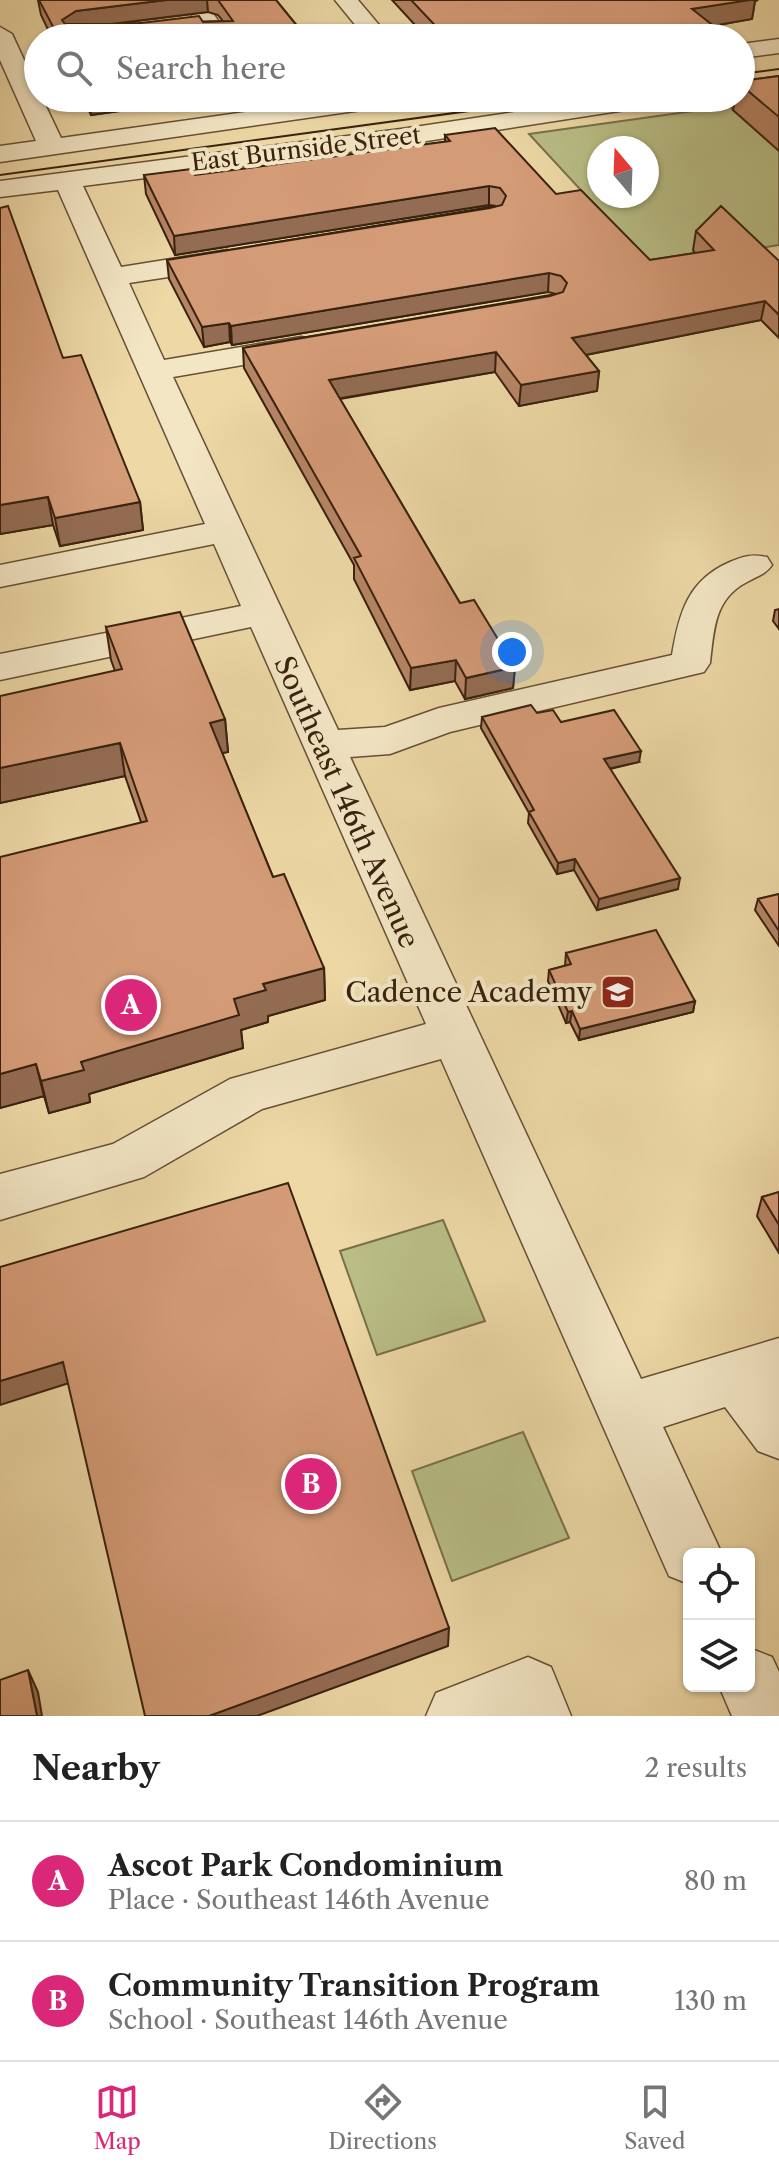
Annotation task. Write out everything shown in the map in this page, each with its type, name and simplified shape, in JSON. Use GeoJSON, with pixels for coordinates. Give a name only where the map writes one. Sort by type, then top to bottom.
{"type":"FeatureCollection","features":[{"type":"Feature","properties":{"kind":"street"},"geometry":{"type":"LineString","coordinates":[[193,0],[209,24]]}},
{"type":"Feature","properties":{"kind":"street"},"geometry":{"type":"LineString","coordinates":[[346,0],[366,24]]}},
{"type":"Feature","properties":{"kind":"street"},"geometry":{"type":"LineString","coordinates":[[11,42],[24,87]]}},
{"type":"Feature","properties":{"kind":"street"},"geometry":{"type":"LineString","coordinates":[[755,49],[779,46]]}},
{"type":"Feature","properties":{"kind":"street"},"geometry":{"type":"LineString","coordinates":[[0,93],[24,90]]}},
{"type":"Feature","properties":{"kind":"street"},"geometry":{"type":"LineString","coordinates":[[35,112],[52,147]]}},
{"type":"Feature","properties":{"kind":"street","name":"East Burnside Street"},"geometry":{"type":"LineString","coordinates":[[0,154],[298,112]]}},
{"type":"Feature","properties":{"kind":"street","name":"East Burnside Street"},"geometry":{"type":"LineString","coordinates":[[0,189],[66,199],[401,137],[566,112]]}},
{"type":"Feature","properties":{"kind":"street","name":"Southeast 146th Avenue"},"geometry":{"type":"LineString","coordinates":[[66,199],[111,277],[453,1036],[688,1548]]}},
{"type":"Feature","properties":{"kind":"street"},"geometry":{"type":"LineString","coordinates":[[111,277],[251,255]]}},
{"type":"Feature","properties":{"kind":"street"},"geometry":{"type":"LineString","coordinates":[[153,371],[335,340]]}},
{"type":"Feature","properties":{"kind":"street"},"geometry":{"type":"LineString","coordinates":[[0,576],[225,531]]}},
{"type":"Feature","properties":{"kind":"street"},"geometry":{"type":"LineString","coordinates":[[321,745],[390,740],[439,721],[690,663],[700,604],[720,577],[754,565]]}},
{"type":"Feature","properties":{"kind":"street"},"geometry":{"type":"LineString","coordinates":[[0,667],[262,613]]}},
{"type":"Feature","properties":{"kind":"street"},"geometry":{"type":"LineString","coordinates":[[0,1197],[126,1162],[248,1093],[453,1036]]}},
{"type":"Feature","properties":{"kind":"street"},"geometry":{"type":"LineString","coordinates":[[625,1411],[758,1370],[779,1431]]}},
{"type":"Feature","properties":{"kind":"street"},"geometry":{"type":"LineString","coordinates":[[459,1716],[528,1690],[538,1716]]}},
{"type":"Feature","properties":{"kind":"street"},"geometry":{"type":"LineString","coordinates":[[755,1692],[766,1716]]}},
{"type":"Feature","properties":{"kind":"green space"},"geometry":{"type":"Polygon","coordinates":[[[686,112],[736,112],[779,150],[779,245],[651,266],[597,208],[659,208],[659,136],[587,136],[587,197],[529,134],[686,112]]]}},
{"type":"Feature","properties":{"kind":"green space"},"geometry":{"type":"Polygon","coordinates":[[[443,1220],[485,1321],[377,1355],[340,1251],[443,1220]]]}},
{"type":"Feature","properties":{"kind":"green space"},"geometry":{"type":"Polygon","coordinates":[[[523,1432],[569,1538],[452,1581],[412,1471],[523,1432]]]}},
{"type":"Feature","properties":{"kind":"building"},"geometry":{"type":"Polygon","coordinates":[[[39,0],[166,0],[76,11],[62,20],[65,24],[52,24],[39,0]]]}},
{"type":"Feature","properties":{"kind":"building"},"geometry":{"type":"Polygon","coordinates":[[[218,0],[276,0],[296,24],[133,24],[199,16],[203,22],[233,21],[218,0]]]}},
{"type":"Feature","properties":{"kind":"building"},"geometry":{"type":"Polygon","coordinates":[[[411,0],[750,0],[692,9],[711,24],[434,24],[411,0]]]}},
{"type":"Feature","properties":{"kind":"building"},"geometry":{"type":"Polygon","coordinates":[[[779,76],[779,117],[755,97],[755,79],[779,76]]]}},
{"type":"Feature","properties":{"kind":"building"},"geometry":{"type":"Polygon","coordinates":[[[495,128],[556,194],[581,190],[587,196],[587,208],[599,208],[650,260],[714,250],[696,231],[721,206],[779,261],[779,315],[765,301],[572,338],[599,371],[521,385],[496,352],[329,380],[460,603],[474,600],[515,667],[466,678],[456,660],[411,668],[354,558],[361,556],[243,348],[550,296],[563,292],[567,283],[561,276],[549,273],[231,326],[229,323],[202,327],[167,260],[490,208],[502,205],[506,196],[500,188],[489,186],[174,236],[144,175],[191,169],[195,175],[450,141],[445,135],[495,128]]]}},
{"type":"Feature","properties":{"kind":"building"},"geometry":{"type":"Polygon","coordinates":[[[8,206],[63,358],[81,355],[140,502],[55,518],[48,497],[0,505],[0,208],[8,206]]]}},
{"type":"Feature","properties":{"kind":"building"},"geometry":{"type":"Polygon","coordinates":[[[180,612],[225,719],[210,723],[273,877],[284,874],[324,968],[263,984],[266,990],[234,999],[239,1015],[81,1062],[84,1070],[41,1081],[36,1064],[0,1074],[0,857],[147,821],[120,743],[0,768],[0,696],[122,669],[106,627],[180,612]]]}},
{"type":"Feature","properties":{"kind":"building"},"geometry":{"type":"Polygon","coordinates":[[[531,705],[537,713],[553,710],[561,722],[614,710],[641,751],[604,759],[680,878],[599,899],[575,859],[558,863],[529,812],[534,810],[482,717],[531,705]]]}},
{"type":"Feature","properties":{"kind":"building"},"geometry":{"type":"Polygon","coordinates":[[[779,894],[779,931],[758,899],[779,894]]]}},
{"type":"Feature","properties":{"kind":"building","name":"Cadence Academy"},"geometry":{"type":"Polygon","coordinates":[[[656,930],[695,1001],[580,1029],[572,1011],[568,1012],[549,970],[571,964],[566,953],[656,930]]]}},
{"type":"Feature","properties":{"kind":"building"},"geometry":{"type":"Polygon","coordinates":[[[288,1183],[449,1628],[209,1716],[145,1716],[63,1362],[0,1381],[0,1267],[288,1183]]]}},
{"type":"Feature","properties":{"kind":"building"},"geometry":{"type":"Polygon","coordinates":[[[779,1192],[779,1225],[762,1197],[779,1192]]]}},
{"type":"Feature","properties":{"kind":"building"},"geometry":{"type":"Polygon","coordinates":[[[28,1670],[37,1716],[0,1716],[0,1680],[28,1670]]]}},
{"type":"Feature","properties":{"kind":"tram line"},"geometry":{"type":"LineString","coordinates":[[755,72],[779,69]]}},
{"type":"Feature","properties":{"kind":"tram line"},"geometry":{"type":"LineString","coordinates":[[0,175],[461,112]]}},
{"type":"Feature","properties":{"kind":"place","name":"Cadence Academy"},"geometry":{"type":"Point","coordinates":[618,992]}},
{"type":"Feature","properties":{"kind":"place","name":"Ascot Park Condominium"},"geometry":{"type":"Point","coordinates":[131,1005]}},
{"type":"Feature","properties":{"kind":"place","name":"Community Transition Program"},"geometry":{"type":"Point","coordinates":[311,1484]}}]}
